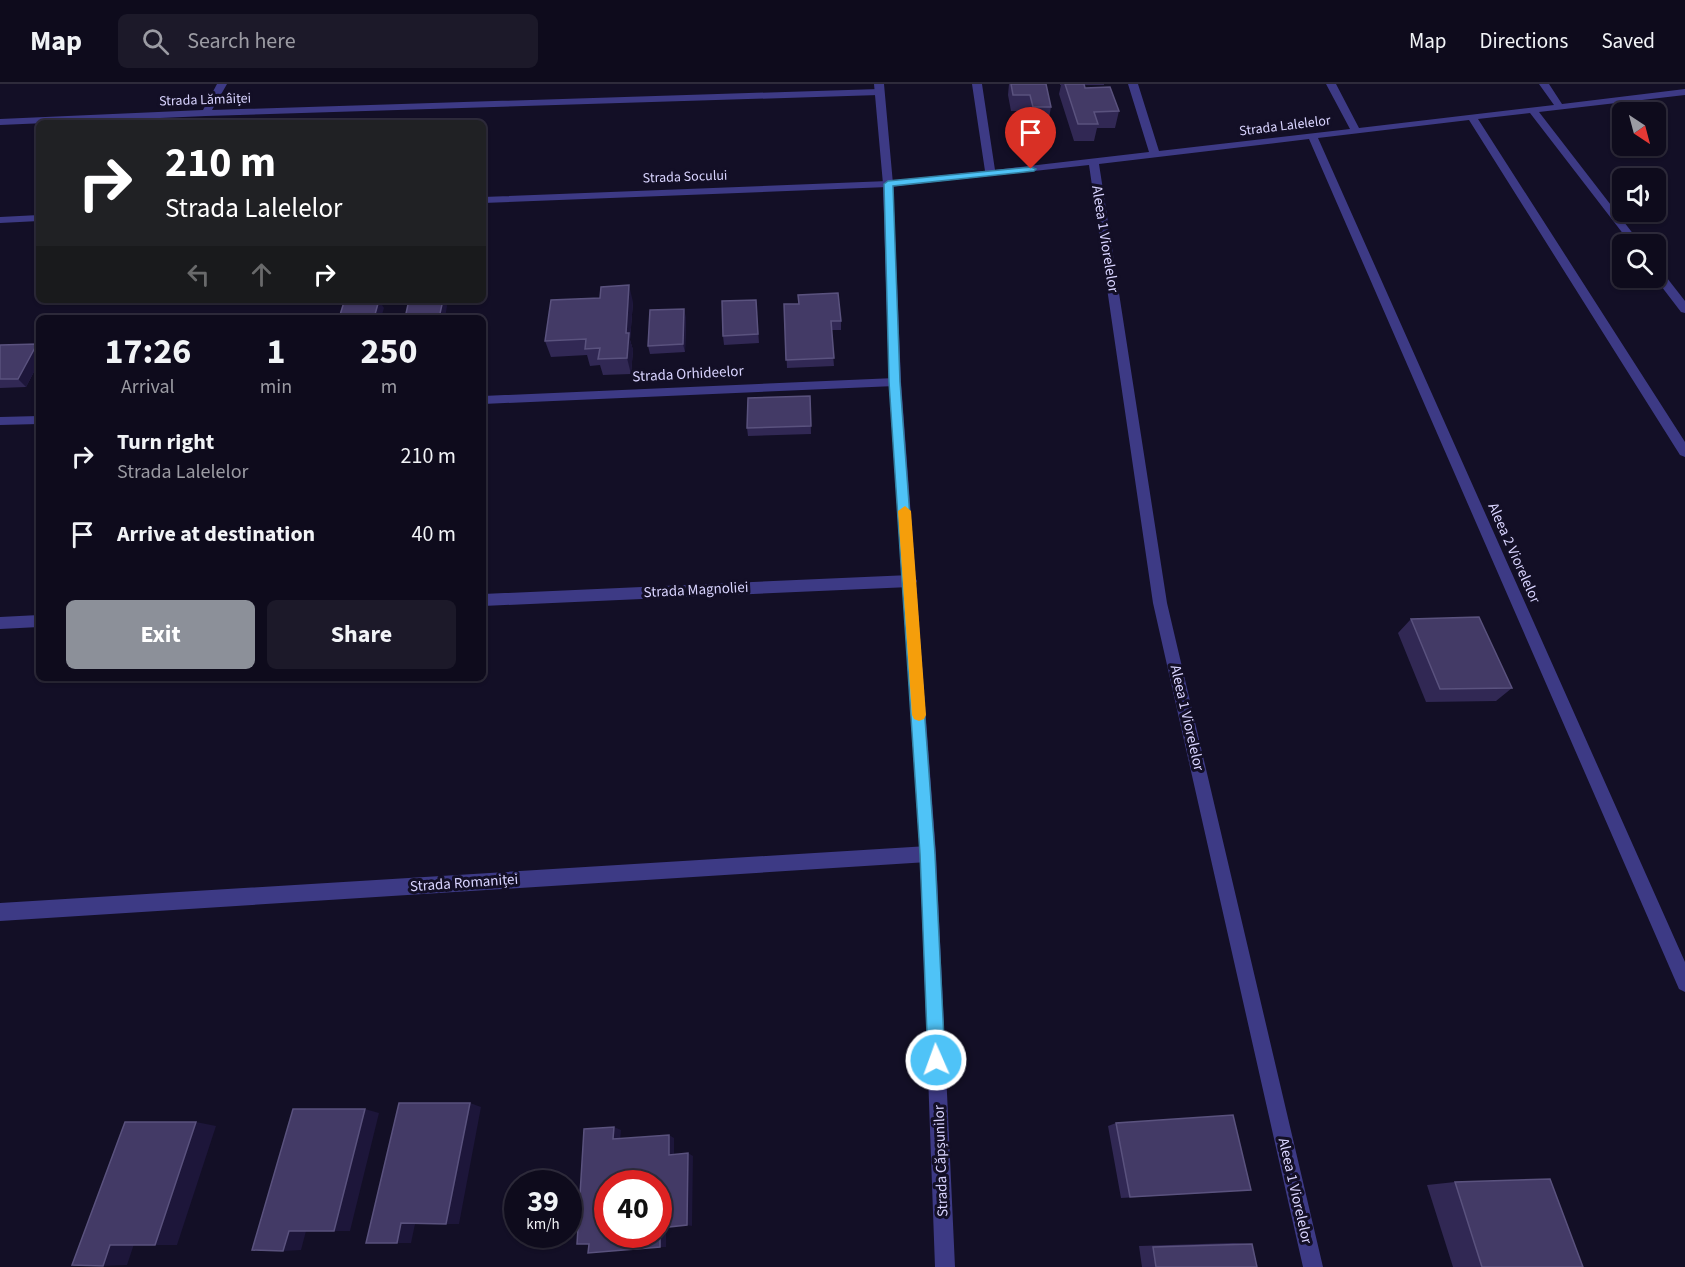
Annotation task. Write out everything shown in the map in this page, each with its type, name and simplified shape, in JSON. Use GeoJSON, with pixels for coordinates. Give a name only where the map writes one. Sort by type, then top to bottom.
{"type":"FeatureCollection","features":[{"type":"Feature","properties":{"kind":"street"},"geometry":{"type":"LineString","coordinates":[[206,113],[222,84]]}},
{"type":"Feature","properties":{"kind":"street"},"geometry":{"type":"LineString","coordinates":[[977,84],[990,174]]}},
{"type":"Feature","properties":{"kind":"street"},"geometry":{"type":"LineString","coordinates":[[1133,84],[1155,155]]}},
{"type":"Feature","properties":{"kind":"street"},"geometry":{"type":"LineString","coordinates":[[1331,84],[1356,131]]}},
{"type":"Feature","properties":{"kind":"street"},"geometry":{"type":"LineString","coordinates":[[1544,84],[1560,107]]}},
{"type":"Feature","properties":{"kind":"street","name":"Strada Lămâiței"},"geometry":{"type":"LineString","coordinates":[[46,120],[879,88]]}},
{"type":"Feature","properties":{"kind":"street","name":"Strada Căpșunilor"},"geometry":{"type":"LineString","coordinates":[[879,88],[888,184],[895,382],[928,854],[941,1267]]}},
{"type":"Feature","properties":{"kind":"street","name":"Strada Lalelelor"},"geometry":{"type":"LineString","coordinates":[[888,184],[1155,155],[1685,92]]}},
{"type":"Feature","properties":{"kind":"street"},"geometry":{"type":"LineString","coordinates":[[1533,110],[1628,234]]}},
{"type":"Feature","properties":{"kind":"street"},"geometry":{"type":"LineString","coordinates":[[1472,117],[1685,452]]}},
{"type":"Feature","properties":{"kind":"street","name":"Strada Lămâiței"},"geometry":{"type":"LineString","coordinates":[[0,122],[36,120]]}},
{"type":"Feature","properties":{"kind":"street","name":"Aleea 2 Viorelelor"},"geometry":{"type":"LineString","coordinates":[[1312,136],[1685,983]]}},
{"type":"Feature","properties":{"kind":"street","name":"Aleea 1 Viorelelor"},"geometry":{"type":"LineString","coordinates":[[1094,162],[1160,603],[1313,1267]]}},
{"type":"Feature","properties":{"kind":"street","name":"Strada Socului"},"geometry":{"type":"LineString","coordinates":[[486,200],[888,184]]}},
{"type":"Feature","properties":{"kind":"street"},"geometry":{"type":"LineString","coordinates":[[0,220],[36,218]]}},
{"type":"Feature","properties":{"kind":"street"},"geometry":{"type":"LineString","coordinates":[[1666,284],[1685,309]]}},
{"type":"Feature","properties":{"kind":"street","name":"Strada Orhideelor"},"geometry":{"type":"LineString","coordinates":[[486,400],[895,382]]}},
{"type":"Feature","properties":{"kind":"street"},"geometry":{"type":"LineString","coordinates":[[0,422],[36,420]]}},
{"type":"Feature","properties":{"kind":"street","name":"Strada Magnoliei"},"geometry":{"type":"LineString","coordinates":[[486,600],[910,580]]}},
{"type":"Feature","properties":{"kind":"street"},"geometry":{"type":"LineString","coordinates":[[0,623],[36,621]]}},
{"type":"Feature","properties":{"kind":"street","name":"Strada Romaniței"},"geometry":{"type":"LineString","coordinates":[[0,912],[928,854]]}},
{"type":"Feature","properties":{"kind":"building"},"geometry":{"type":"Polygon","coordinates":[[[1011,84],[1046,84],[1051,107],[1033,107],[1030,95],[1013,95],[1011,84]]]}},
{"type":"Feature","properties":{"kind":"building"},"geometry":{"type":"Polygon","coordinates":[[[1065,84],[1084,84],[1085,88],[1110,87],[1119,111],[1094,112],[1098,124],[1078,124],[1065,84]]]}},
{"type":"Feature","properties":{"kind":"building"},"geometry":{"type":"Polygon","coordinates":[[[629,285],[627,358],[598,359],[600,348],[585,349],[586,339],[545,341],[551,300],[600,298],[601,287],[629,285]]]}},
{"type":"Feature","properties":{"kind":"building"},"geometry":{"type":"Polygon","coordinates":[[[838,293],[841,321],[831,321],[834,358],[786,360],[784,304],[799,304],[798,295],[838,293]]]}},
{"type":"Feature","properties":{"kind":"building"},"geometry":{"type":"Polygon","coordinates":[[[756,300],[758,334],[723,336],[722,301],[756,300]]]}},
{"type":"Feature","properties":{"kind":"building"},"geometry":{"type":"Polygon","coordinates":[[[344,303],[378,303],[375,315],[340,315],[344,303]]]}},
{"type":"Feature","properties":{"kind":"building"},"geometry":{"type":"Polygon","coordinates":[[[408,303],[442,303],[440,315],[406,315],[408,303]]]}},
{"type":"Feature","properties":{"kind":"building"},"geometry":{"type":"Polygon","coordinates":[[[684,309],[683,344],[648,346],[650,310],[684,309]]]}},
{"type":"Feature","properties":{"kind":"building"},"geometry":{"type":"Polygon","coordinates":[[[36,344],[18,379],[0,379],[0,345],[36,344]]]}},
{"type":"Feature","properties":{"kind":"building"},"geometry":{"type":"Polygon","coordinates":[[[810,396],[811,426],[747,428],[748,398],[810,396]]]}},
{"type":"Feature","properties":{"kind":"building"},"geometry":{"type":"Polygon","coordinates":[[[1479,617],[1512,688],[1440,689],[1411,619],[1479,617]]]}},
{"type":"Feature","properties":{"kind":"building"},"geometry":{"type":"Polygon","coordinates":[[[399,1103],[470,1103],[446,1224],[401,1223],[397,1243],[366,1243],[399,1103]]]}},
{"type":"Feature","properties":{"kind":"building"},"geometry":{"type":"Polygon","coordinates":[[[293,1109],[365,1109],[334,1231],[289,1231],[283,1251],[252,1250],[293,1109]]]}},
{"type":"Feature","properties":{"kind":"building"},"geometry":{"type":"Polygon","coordinates":[[[1233,1115],[1251,1190],[1130,1197],[1116,1123],[1233,1115]]]}},
{"type":"Feature","properties":{"kind":"building"},"geometry":{"type":"Polygon","coordinates":[[[125,1122],[196,1122],[155,1245],[110,1245],[103,1266],[72,1265],[125,1122]]]}},
{"type":"Feature","properties":{"kind":"building"},"geometry":{"type":"Polygon","coordinates":[[[614,1127],[613,1139],[669,1135],[669,1155],[688,1153],[687,1225],[672,1227],[672,1170],[594,1170],[594,1248],[648,1248],[588,1253],[589,1244],[582,1244],[584,1129],[614,1127]]]}},
{"type":"Feature","properties":{"kind":"building"},"geometry":{"type":"Polygon","coordinates":[[[1550,1179],[1583,1267],[1482,1267],[1455,1182],[1550,1179]]]}},
{"type":"Feature","properties":{"kind":"building"},"geometry":{"type":"Polygon","coordinates":[[[1252,1244],[1257,1267],[1156,1267],[1153,1247],[1252,1244]]]}},
{"type":"Feature","properties":{"kind":"slow traffic"},"geometry":{"type":"LineString","coordinates":[[905,511],[919,715]]}},
{"type":"Feature","properties":{"kind":"route"},"geometry":{"type":"LineString","coordinates":[[936,1060],[928,854],[895,382],[888,184],[1031,169]]}}]}
